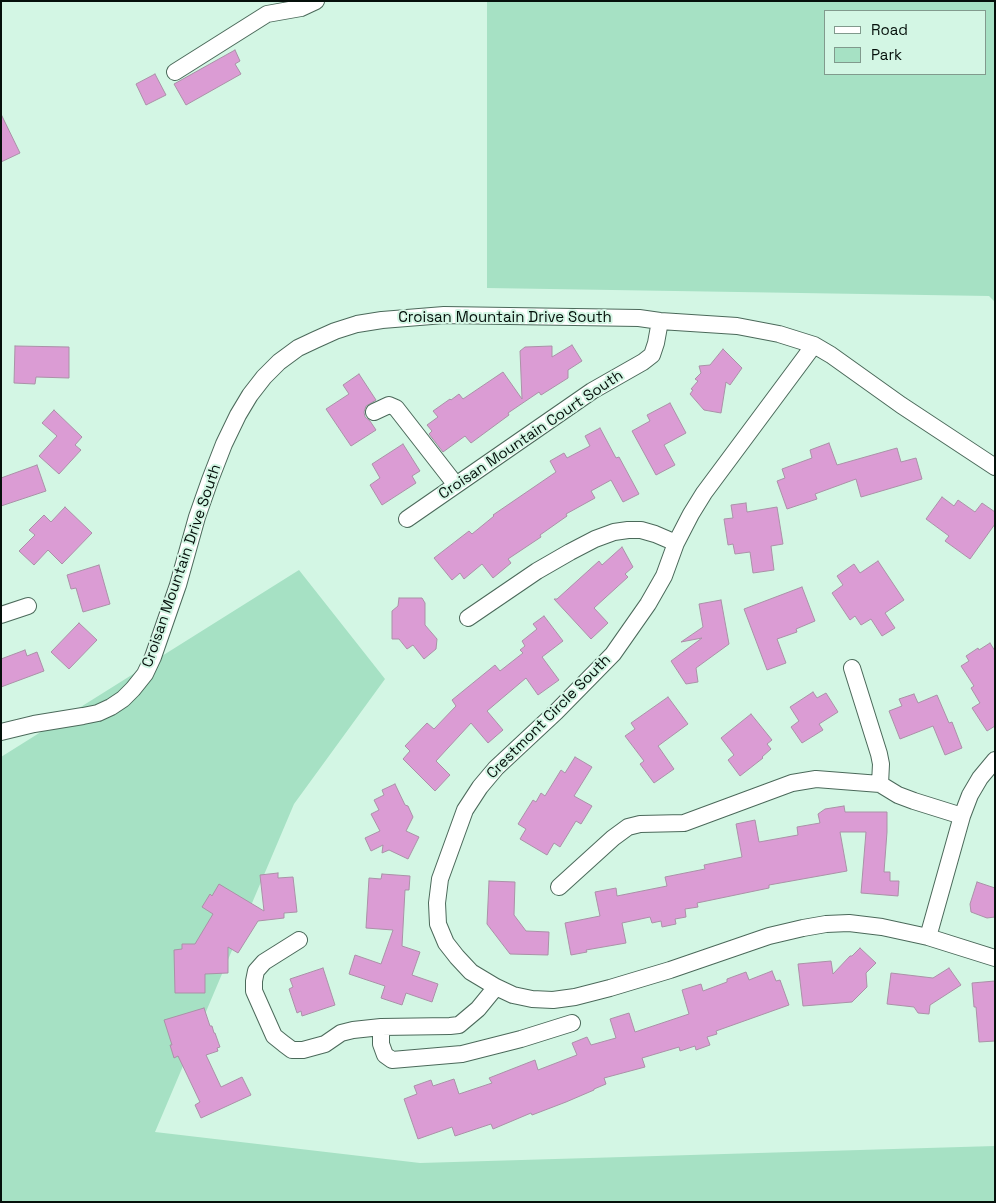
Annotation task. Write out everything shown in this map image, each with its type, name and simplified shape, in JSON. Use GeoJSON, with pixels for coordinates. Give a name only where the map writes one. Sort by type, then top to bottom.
{"type":"FeatureCollection","features":[{"type":"Feature","properties":{"kind":"street"},"geometry":{"type":"LineString","coordinates":[[175,72],[267,14],[301,8],[316,1]]}},
{"type":"Feature","properties":{"kind":"street","name":"Croisan Mountain Drive South"},"geometry":{"type":"LineString","coordinates":[[1,732],[34,724],[83,716],[111,707],[123,699],[145,674],[153,658],[178,585],[197,517],[210,480],[238,415],[250,395],[279,362],[298,348],[335,331],[357,324],[399,318],[482,315],[639,318],[737,326],[779,334],[814,345],[831,355],[888,397],[995,467]]}},
{"type":"Feature","properties":{"kind":"street","name":"Croisan Mountain Court South"},"geometry":{"type":"LineString","coordinates":[[407,519],[592,391],[652,355],[660,321]]}},
{"type":"Feature","properties":{"kind":"street","name":"Crestmont Circle South"},"geometry":{"type":"LineString","coordinates":[[814,345],[690,514],[676,543],[664,576],[648,604],[613,654],[556,712],[496,768],[480,787],[465,810],[440,879],[437,903],[438,924],[446,943],[471,972],[513,995],[532,999],[553,1000],[610,988],[670,970],[769,936],[826,924],[850,923],[882,927],[928,937],[995,958]]}},
{"type":"Feature","properties":{"kind":"street"},"geometry":{"type":"LineString","coordinates":[[374,412],[389,405],[396,408],[456,485]]}},
{"type":"Feature","properties":{"kind":"street"},"geometry":{"type":"LineString","coordinates":[[468,618],[570,552],[614,532],[641,530],[676,543]]}},
{"type":"Feature","properties":{"kind":"street"},"geometry":{"type":"LineString","coordinates":[[1,615],[28,606]]}},
{"type":"Feature","properties":{"kind":"street"},"geometry":{"type":"LineString","coordinates":[[852,668],[879,754],[881,764],[880,784]]}},
{"type":"Feature","properties":{"kind":"street"},"geometry":{"type":"LineString","coordinates":[[928,937],[962,816],[970,795],[980,778],[995,760]]}},
{"type":"Feature","properties":{"kind":"street"},"geometry":{"type":"LineString","coordinates":[[559,887],[613,838],[628,827],[640,824],[684,823],[800,781],[816,779],[880,784],[898,795],[962,816]]}},
{"type":"Feature","properties":{"kind":"street"},"geometry":{"type":"LineString","coordinates":[[299,940],[264,962],[256,971],[254,980],[254,991],[274,1036],[292,1050],[303,1050],[325,1044],[341,1034],[353,1030],[459,1024],[478,1008],[496,987]]}},
{"type":"Feature","properties":{"kind":"street"},"geometry":{"type":"LineString","coordinates":[[382,1027],[381,1044],[385,1055],[392,1060],[462,1054],[521,1039],[572,1023]]}},
{"type":"Feature","properties":{"kind":"green space"},"geometry":{"type":"Polygon","coordinates":[[[487,1],[995,1],[995,302],[989,296],[487,288],[487,1]]]}},
{"type":"Feature","properties":{"kind":"green space"},"geometry":{"type":"Polygon","coordinates":[[[299,570],[385,679],[294,804],[155,1132],[420,1163],[995,1146],[995,1202],[1,1202],[1,757],[299,570]]]}},
{"type":"Feature","properties":{"kind":"building"},"geometry":{"type":"Polygon","coordinates":[[[235,50],[240,61],[235,64],[241,74],[186,105],[174,84],[235,50]]]}},
{"type":"Feature","properties":{"kind":"building"},"geometry":{"type":"Polygon","coordinates":[[[155,74],[166,95],[146,105],[136,84],[155,74]]]}},
{"type":"Feature","properties":{"kind":"building"},"geometry":{"type":"Polygon","coordinates":[[[1,114],[20,153],[1,162],[1,114]]]}},
{"type":"Feature","properties":{"kind":"building"},"geometry":{"type":"Polygon","coordinates":[[[572,345],[582,361],[568,370],[568,378],[541,395],[539,392],[508,413],[509,415],[471,443],[465,436],[443,452],[429,434],[432,431],[427,425],[438,417],[433,411],[459,394],[463,399],[503,372],[522,399],[520,351],[525,347],[552,346],[552,357],[572,345]]]}},
{"type":"Feature","properties":{"kind":"building"},"geometry":{"type":"Polygon","coordinates":[[[15,346],[69,347],[69,378],[36,377],[35,384],[14,383],[15,346]]]}},
{"type":"Feature","properties":{"kind":"building"},"geometry":{"type":"Polygon","coordinates":[[[723,349],[742,368],[730,385],[726,382],[721,413],[704,410],[690,394],[693,390],[691,389],[698,381],[695,379],[701,373],[699,366],[710,365],[723,349]]]}},
{"type":"Feature","properties":{"kind":"building"},"geometry":{"type":"Polygon","coordinates":[[[359,374],[376,400],[366,406],[364,412],[365,417],[376,430],[351,446],[326,409],[349,394],[343,385],[359,374]]]}},
{"type":"Feature","properties":{"kind":"building"},"geometry":{"type":"Polygon","coordinates":[[[670,403],[686,433],[664,445],[675,465],[656,475],[632,431],[650,421],[647,415],[670,403]]]}},
{"type":"Feature","properties":{"kind":"building"},"geometry":{"type":"Polygon","coordinates":[[[54,410],[82,437],[75,445],[81,450],[59,474],[39,456],[57,436],[42,423],[54,410]]]}},
{"type":"Feature","properties":{"kind":"building"},"geometry":{"type":"Polygon","coordinates":[[[600,428],[616,458],[619,457],[639,494],[623,502],[611,480],[591,491],[595,498],[566,514],[567,516],[540,535],[541,537],[508,559],[511,563],[493,578],[482,564],[464,579],[460,573],[452,580],[434,558],[469,531],[472,534],[493,515],[556,472],[550,461],[564,453],[567,458],[590,446],[585,436],[600,428]]]}},
{"type":"Feature","properties":{"kind":"building"},"geometry":{"type":"Polygon","coordinates":[[[829,443],[837,465],[897,448],[901,462],[916,458],[922,479],[861,497],[856,479],[815,494],[817,499],[787,509],[777,481],[785,478],[782,469],[812,458],[810,450],[829,443]]]}},
{"type":"Feature","properties":{"kind":"building"},"geometry":{"type":"Polygon","coordinates":[[[403,444],[420,471],[412,476],[416,483],[382,505],[370,485],[380,478],[372,464],[403,444]]]}},
{"type":"Feature","properties":{"kind":"building"},"geometry":{"type":"Polygon","coordinates":[[[37,465],[46,491],[1,506],[1,478],[37,465]]]}},
{"type":"Feature","properties":{"kind":"building"},"geometry":{"type":"Polygon","coordinates":[[[942,497],[954,506],[958,500],[975,512],[982,503],[995,512],[995,524],[970,559],[945,541],[949,536],[926,519],[942,497]]]}},
{"type":"Feature","properties":{"kind":"building"},"geometry":{"type":"Polygon","coordinates":[[[746,503],[747,512],[777,507],[783,544],[771,546],[774,570],[753,573],[750,552],[735,554],[733,544],[728,545],[724,519],[733,518],[731,505],[746,503]]]}},
{"type":"Feature","properties":{"kind":"building"},"geometry":{"type":"Polygon","coordinates":[[[65,507],[92,533],[62,564],[48,550],[34,565],[19,551],[35,535],[29,530],[44,515],[51,522],[65,507]]]}},
{"type":"Feature","properties":{"kind":"building"},"geometry":{"type":"Polygon","coordinates":[[[622,547],[633,567],[625,574],[628,577],[594,608],[608,623],[591,639],[554,599],[557,599],[599,561],[602,565],[622,547]]]}},
{"type":"Feature","properties":{"kind":"building"},"geometry":{"type":"Polygon","coordinates":[[[878,561],[904,600],[885,613],[895,628],[882,636],[871,619],[861,625],[855,616],[850,620],[832,593],[843,585],[837,576],[854,564],[860,573],[878,561]]]}},
{"type":"Feature","properties":{"kind":"building"},"geometry":{"type":"Polygon","coordinates":[[[99,565],[110,604],[83,612],[76,588],[71,589],[67,575],[99,565]]]}},
{"type":"Feature","properties":{"kind":"building"},"geometry":{"type":"Polygon","coordinates":[[[802,587],[815,621],[796,629],[797,632],[777,639],[786,663],[767,670],[744,609],[802,587]]]}},
{"type":"Feature","properties":{"kind":"building"},"geometry":{"type":"Polygon","coordinates":[[[399,598],[422,598],[425,603],[425,625],[437,639],[436,649],[424,659],[413,645],[407,649],[399,639],[392,639],[392,611],[398,606],[399,598]]]}},
{"type":"Feature","properties":{"kind":"building"},"geometry":{"type":"Polygon","coordinates":[[[721,600],[729,644],[696,668],[698,682],[686,684],[671,661],[702,638],[681,642],[703,627],[699,604],[721,600]]]}},
{"type":"Feature","properties":{"kind":"building"},"geometry":{"type":"Polygon","coordinates":[[[544,616],[563,641],[542,657],[559,680],[538,695],[526,678],[487,711],[503,730],[488,743],[471,723],[436,761],[450,775],[435,791],[403,759],[410,751],[405,746],[427,723],[434,729],[456,706],[452,700],[495,665],[500,671],[523,653],[520,650],[525,646],[522,641],[537,629],[533,624],[544,616]]]}},
{"type":"Feature","properties":{"kind":"building"},"geometry":{"type":"Polygon","coordinates":[[[79,623],[97,640],[69,669],[51,652],[79,623]]]}},
{"type":"Feature","properties":{"kind":"building"},"geometry":{"type":"Polygon","coordinates":[[[990,643],[995,651],[995,726],[987,731],[972,708],[980,703],[971,688],[974,686],[961,666],[969,661],[966,656],[990,643]]]}},
{"type":"Feature","properties":{"kind":"building"},"geometry":{"type":"Polygon","coordinates":[[[25,650],[27,656],[37,652],[44,671],[1,687],[1,659],[25,650]]]}},
{"type":"Feature","properties":{"kind":"building"},"geometry":{"type":"Polygon","coordinates":[[[813,692],[817,698],[826,693],[838,712],[819,724],[823,730],[802,743],[791,727],[799,721],[790,707],[813,692]]]}},
{"type":"Feature","properties":{"kind":"building"},"geometry":{"type":"Polygon","coordinates":[[[914,694],[918,703],[937,695],[949,723],[952,722],[962,748],[945,755],[933,726],[900,739],[889,711],[902,706],[899,699],[914,694]]]}},
{"type":"Feature","properties":{"kind":"building"},"geometry":{"type":"Polygon","coordinates":[[[668,697],[688,724],[658,746],[674,769],[654,783],[640,764],[644,761],[625,736],[635,729],[631,723],[668,697]]]}},
{"type":"Feature","properties":{"kind":"building"},"geometry":{"type":"Polygon","coordinates":[[[751,714],[772,740],[767,744],[771,749],[763,758],[740,776],[728,760],[734,755],[721,738],[751,714]]]}},
{"type":"Feature","properties":{"kind":"building"},"geometry":{"type":"Polygon","coordinates":[[[575,757],[592,767],[574,796],[592,806],[581,824],[576,821],[560,847],[554,843],[547,855],[520,839],[526,829],[518,824],[533,800],[536,802],[541,793],[545,796],[561,770],[565,773],[575,757]]]}},
{"type":"Feature","properties":{"kind":"building"},"geometry":{"type":"Polygon","coordinates":[[[395,784],[413,817],[406,831],[419,837],[408,859],[389,850],[382,853],[383,845],[371,851],[365,838],[380,831],[371,814],[379,810],[374,800],[384,795],[382,790],[395,784]]]}},
{"type":"Feature","properties":{"kind":"building"},"geometry":{"type":"Polygon","coordinates":[[[844,806],[845,812],[887,812],[884,872],[890,872],[890,881],[899,881],[898,896],[861,893],[866,832],[840,832],[847,871],[769,885],[769,888],[697,903],[698,907],[685,909],[686,917],[675,919],[676,924],[662,927],[661,921],[652,923],[650,917],[622,923],[626,943],[586,950],[587,952],[571,955],[565,923],[600,916],[595,892],[616,888],[617,896],[667,886],[665,877],[705,869],[704,865],[742,857],[736,824],[755,820],[759,842],[798,835],[797,827],[820,823],[818,814],[825,809],[844,806]]]}},
{"type":"Feature","properties":{"kind":"building"},"geometry":{"type":"Polygon","coordinates":[[[278,873],[278,878],[293,877],[297,912],[284,913],[284,918],[258,921],[238,953],[228,947],[228,973],[205,974],[205,993],[175,993],[174,950],[182,949],[182,944],[195,944],[213,914],[202,907],[210,894],[212,896],[219,884],[264,911],[260,875],[278,873]]]}},
{"type":"Feature","properties":{"kind":"building"},"geometry":{"type":"Polygon","coordinates":[[[382,874],[410,876],[409,890],[405,890],[402,946],[420,952],[412,975],[438,984],[432,1002],[406,993],[402,1005],[381,998],[385,986],[349,974],[355,955],[381,964],[393,930],[366,928],[369,878],[381,879],[382,874]]]}},
{"type":"Feature","properties":{"kind":"building"},"geometry":{"type":"Polygon","coordinates":[[[489,881],[515,882],[514,915],[526,931],[549,932],[548,955],[510,954],[487,924],[489,881]]]}},
{"type":"Feature","properties":{"kind":"building"},"geometry":{"type":"Polygon","coordinates":[[[977,882],[995,888],[995,917],[987,918],[971,912],[970,904],[977,882]]]}},
{"type":"Feature","properties":{"kind":"building"},"geometry":{"type":"Polygon","coordinates":[[[860,948],[876,963],[866,973],[867,987],[852,1002],[803,1006],[798,964],[831,961],[833,974],[860,948]]]}},
{"type":"Feature","properties":{"kind":"building"},"geometry":{"type":"Polygon","coordinates":[[[323,968],[335,1005],[302,1016],[301,1011],[297,1013],[289,989],[293,987],[290,979],[323,968]]]}},
{"type":"Feature","properties":{"kind":"building"},"geometry":{"type":"Polygon","coordinates":[[[949,968],[961,985],[930,1005],[929,1014],[918,1013],[914,1007],[887,1004],[891,973],[933,978],[949,968]]]}},
{"type":"Feature","properties":{"kind":"building"},"geometry":{"type":"Polygon","coordinates":[[[772,971],[776,981],[780,980],[789,1005],[716,1031],[717,1034],[707,1037],[710,1045],[696,1050],[695,1046],[680,1051],[679,1047],[642,1058],[645,1067],[604,1078],[606,1084],[594,1090],[493,1129],[491,1124],[455,1136],[452,1127],[418,1139],[404,1099],[417,1094],[414,1086],[431,1080],[433,1086],[454,1079],[459,1094],[492,1083],[489,1078],[535,1060],[538,1070],[577,1055],[572,1043],[587,1037],[591,1045],[616,1038],[610,1019],[629,1013],[635,1032],[689,1014],[682,990],[701,984],[703,991],[746,972],[749,980],[772,971]]]}},
{"type":"Feature","properties":{"kind":"building"},"geometry":{"type":"Polygon","coordinates":[[[995,981],[995,1041],[979,1042],[972,983],[995,981]]]}},
{"type":"Feature","properties":{"kind":"building"},"geometry":{"type":"Polygon","coordinates":[[[204,1008],[220,1047],[217,1048],[218,1051],[206,1055],[221,1087],[242,1077],[251,1095],[201,1118],[195,1105],[200,1102],[178,1056],[174,1058],[164,1020],[204,1008]]]}}]}
